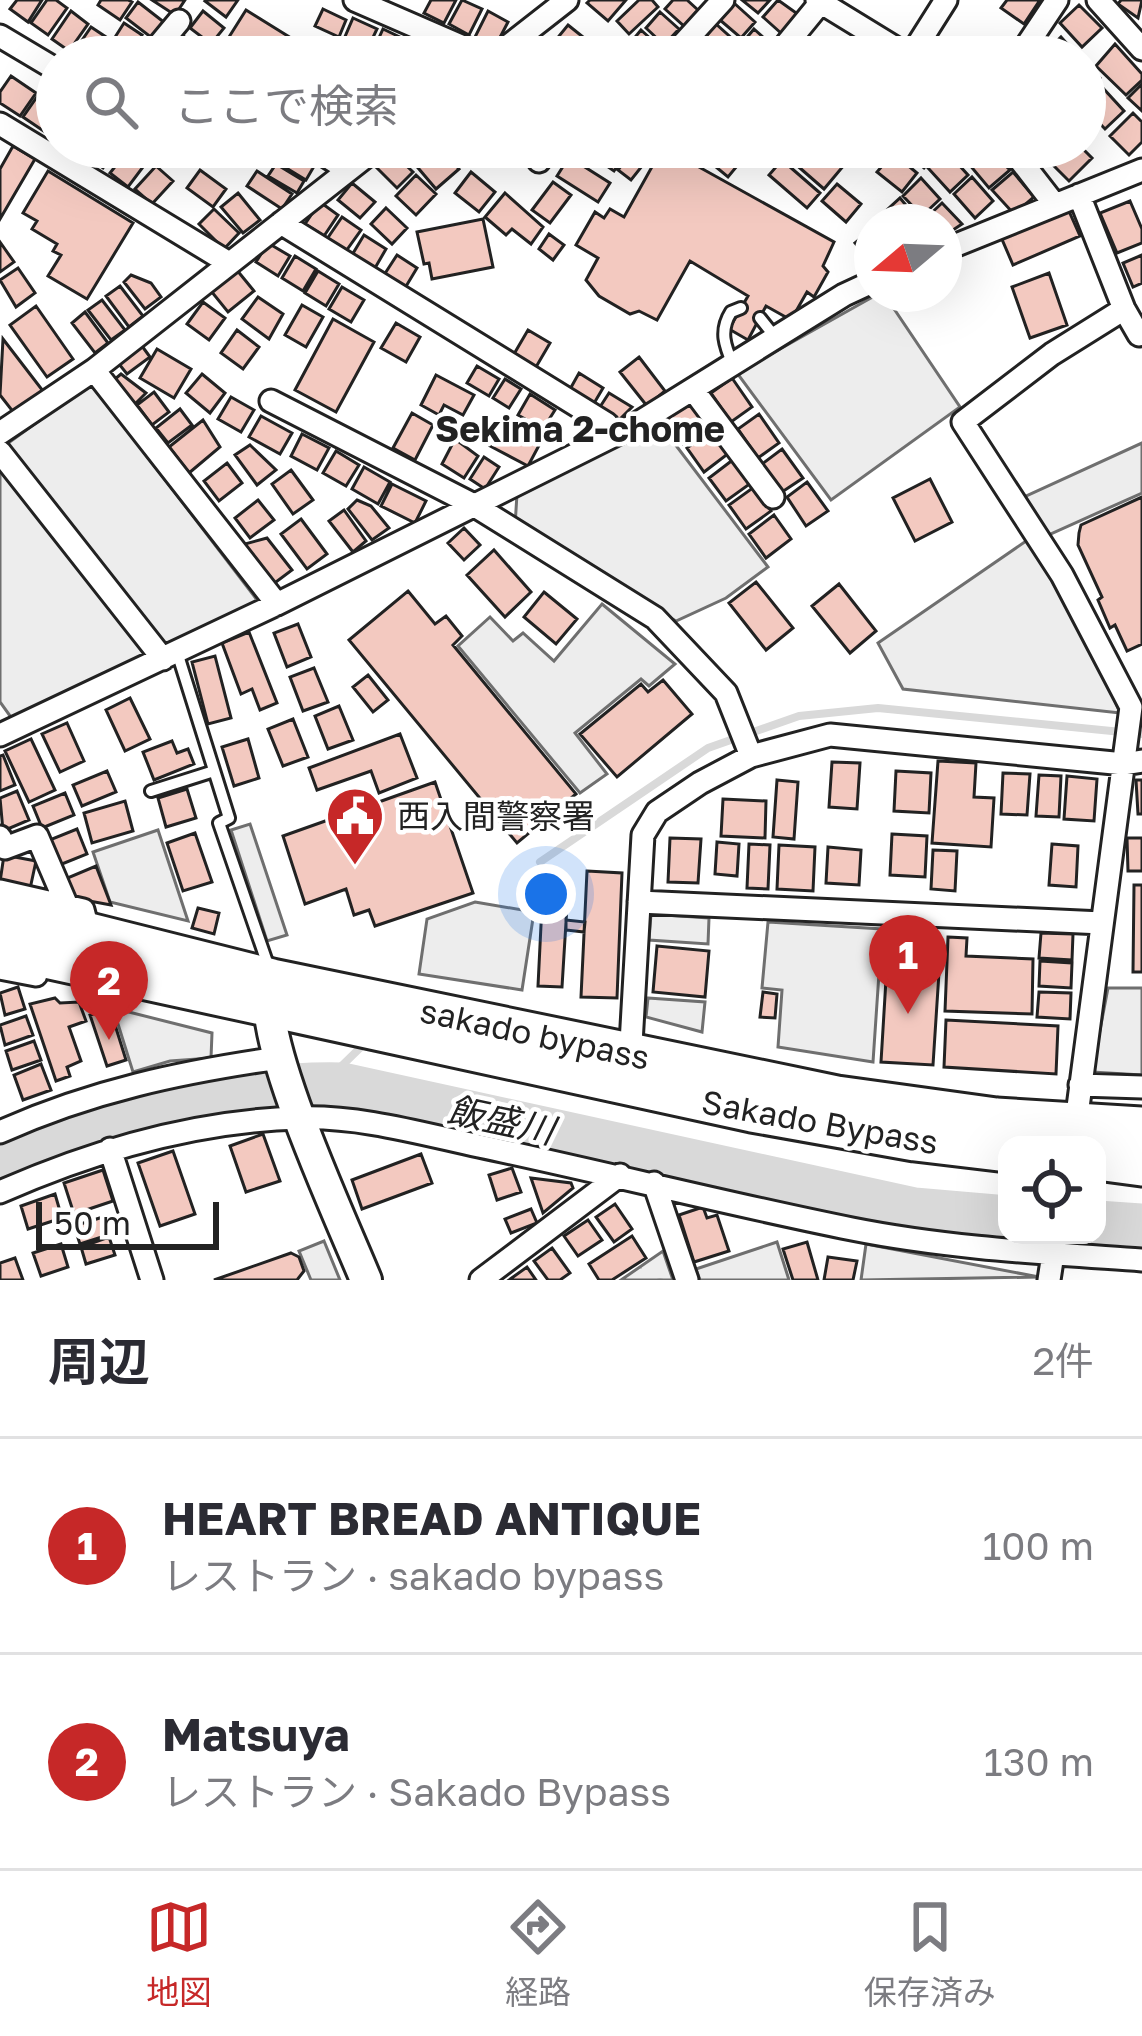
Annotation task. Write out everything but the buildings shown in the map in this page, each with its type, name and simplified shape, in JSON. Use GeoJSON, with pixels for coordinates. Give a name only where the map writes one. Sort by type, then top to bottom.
{"type":"FeatureCollection","features":[{"type":"Feature","properties":{"kind":"highway","name":"sakado bypass"},"geometry":{"type":"LineString","coordinates":[[0,915],[270,993],[629,1070],[996,1118],[1076,1118]]}},
{"type":"Feature","properties":{"kind":"highway"},"geometry":{"type":"LineString","coordinates":[[0,948],[82,936]]}},
{"type":"Feature","properties":{"kind":"highway","name":"Sakado Bypass"},"geometry":{"type":"LineString","coordinates":[[629,1070],[831,1127],[998,1151]]}},
{"type":"Feature","properties":{"kind":"highway"},"geometry":{"type":"LineString","coordinates":[[1076,1118],[1142,1127]]}},
{"type":"Feature","properties":{"kind":"highway"},"geometry":{"type":"LineString","coordinates":[[1106,1160],[1142,1163]]}},
{"type":"Feature","properties":{"kind":"street"},"geometry":{"type":"LineString","coordinates":[[355,0],[456,36]]}},
{"type":"Feature","properties":{"kind":"street"},"geometry":{"type":"LineString","coordinates":[[526,36],[567,0]]}},
{"type":"Feature","properties":{"kind":"street"},"geometry":{"type":"LineString","coordinates":[[691,36],[724,0]]}},
{"type":"Feature","properties":{"kind":"street"},"geometry":{"type":"LineString","coordinates":[[923,36],[946,0]]}},
{"type":"Feature","properties":{"kind":"street"},"geometry":{"type":"LineString","coordinates":[[1032,36],[1057,0]]}},
{"type":"Feature","properties":{"kind":"street"},"geometry":{"type":"LineString","coordinates":[[1098,0],[1140,41]]}},
{"type":"Feature","properties":{"kind":"street"},"geometry":{"type":"LineString","coordinates":[[792,36],[819,1],[876,36]]}},
{"type":"Feature","properties":{"kind":"street"},"geometry":{"type":"LineString","coordinates":[[166,36],[179,21]]}},
{"type":"Feature","properties":{"kind":"street"},"geometry":{"type":"LineString","coordinates":[[0,36],[36,57]]}},
{"type":"Feature","properties":{"kind":"street"},"geometry":{"type":"LineString","coordinates":[[0,124],[36,146]]}},
{"type":"Feature","properties":{"kind":"street"},"geometry":{"type":"LineString","coordinates":[[72,168],[229,263]]}},
{"type":"Feature","properties":{"kind":"street"},"geometry":{"type":"LineString","coordinates":[[4,422],[94,370],[352,168]]}},
{"type":"Feature","properties":{"kind":"street"},"geometry":{"type":"LineString","coordinates":[[1026,168],[1055,205]]}},
{"type":"Feature","properties":{"kind":"street"},"geometry":{"type":"LineString","coordinates":[[962,243],[1142,170]]}},
{"type":"Feature","properties":{"kind":"street"},"geometry":{"type":"LineString","coordinates":[[1079,194],[1124,309],[1138,335],[1142,334]]}},
{"type":"Feature","properties":{"kind":"street"},"geometry":{"type":"LineString","coordinates":[[280,223],[607,424],[611,436]]}},
{"type":"Feature","properties":{"kind":"street"},"geometry":{"type":"LineString","coordinates":[[0,735],[277,604],[611,436],[854,292]]}},
{"type":"Feature","properties":{"kind":"street"},"geometry":{"type":"LineString","coordinates":[[1076,1118],[1102,922],[1133,762],[1132,707],[1062,575],[963,422],[1052,354],[1124,309]]}},
{"type":"Feature","properties":{"kind":"street"},"geometry":{"type":"LineString","coordinates":[[94,370],[277,604]]}},
{"type":"Feature","properties":{"kind":"street"},"geometry":{"type":"LineString","coordinates":[[694,391],[773,497]]}},
{"type":"Feature","properties":{"kind":"street"},"geometry":{"type":"LineString","coordinates":[[271,401],[472,504],[655,618],[726,693],[751,757]]}},
{"type":"Feature","properties":{"kind":"street"},"geometry":{"type":"LineString","coordinates":[[0,452],[170,655]]}},
{"type":"Feature","properties":{"kind":"street"},"geometry":{"type":"LineString","coordinates":[[629,1070],[643,835],[657,812],[700,783],[751,757],[830,735],[1133,762]]}},
{"type":"Feature","properties":{"kind":"street"},"geometry":{"type":"LineString","coordinates":[[0,837],[5,848],[37,836],[82,936]]}},
{"type":"Feature","properties":{"kind":"street"},"geometry":{"type":"LineString","coordinates":[[0,891],[82,936]]}},
{"type":"Feature","properties":{"kind":"street"},"geometry":{"type":"LineString","coordinates":[[639,902],[1102,922]]}},
{"type":"Feature","properties":{"kind":"street"},"geometry":{"type":"LineString","coordinates":[[0,968],[52,978],[82,936]]}},
{"type":"Feature","properties":{"kind":"street"},"geometry":{"type":"LineString","coordinates":[[270,993],[281,1063],[366,1280]]}},
{"type":"Feature","properties":{"kind":"street"},"geometry":{"type":"LineString","coordinates":[[0,1132],[78,1101],[172,1073],[281,1063]]}},
{"type":"Feature","properties":{"kind":"street"},"geometry":{"type":"LineString","coordinates":[[1076,1118],[1142,1087]]}},
{"type":"Feature","properties":{"kind":"street"},"geometry":{"type":"LineString","coordinates":[[0,1192],[110,1149],[212,1125],[299,1112],[620,1175],[927,1243],[1142,1260]]}},
{"type":"Feature","properties":{"kind":"street"},"geometry":{"type":"LineString","coordinates":[[110,1149],[152,1280]]}},
{"type":"Feature","properties":{"kind":"street"},"geometry":{"type":"LineString","coordinates":[[481,1280],[620,1175]]}},
{"type":"Feature","properties":{"kind":"street"},"geometry":{"type":"LineString","coordinates":[[654,1183],[687,1280]]}},
{"type":"Feature","properties":{"kind":"street"},"geometry":{"type":"LineString","coordinates":[[1049,1280],[1053,1254]]}},
{"type":"Feature","properties":{"kind":"lane"},"geometry":{"type":"LineString","coordinates":[[335,168],[344,174]]}},
{"type":"Feature","properties":{"kind":"lane"},"geometry":{"type":"LineString","coordinates":[[734,365],[726,350],[724,326],[731,312],[741,308]]}},
{"type":"Feature","properties":{"kind":"lane"},"geometry":{"type":"LineString","coordinates":[[760,318],[776,338]]}},
{"type":"Feature","properties":{"kind":"lane"},"geometry":{"type":"LineString","coordinates":[[170,655],[229,818],[219,823],[270,993]]}},
{"type":"Feature","properties":{"kind":"lane"},"geometry":{"type":"LineString","coordinates":[[151,791],[214,771]]}},
{"type":"Feature","properties":{"kind":"green space"},"geometry":{"type":"Polygon","coordinates":[[[663,1251],[673,1280],[621,1280],[663,1251]]]}},
{"type":"Feature","properties":{"kind":"shaded area"},"geometry":{"type":"Polygon","coordinates":[[[854,307],[854,312],[896,312],[960,407],[831,500],[737,373],[854,307]]]}},
{"type":"Feature","properties":{"kind":"shaded area"},"geometry":{"type":"Polygon","coordinates":[[[91,383],[261,605],[13,720],[0,702],[0,449],[91,383]]]}},
{"type":"Feature","properties":{"kind":"shaded area"},"geometry":{"type":"Polygon","coordinates":[[[659,423],[768,567],[726,598],[676,621],[515,526],[517,494],[659,423]]]}},
{"type":"Feature","properties":{"kind":"shaded area"},"geometry":{"type":"Polygon","coordinates":[[[1142,443],[1142,493],[1046,536],[1022,498],[1142,443]]]}},
{"type":"Feature","properties":{"kind":"shaded area"},"geometry":{"type":"Polygon","coordinates":[[[1029,539],[1120,713],[903,689],[878,643],[1029,539]]]}},
{"type":"Feature","properties":{"kind":"shaded area"},"geometry":{"type":"Polygon","coordinates":[[[602,604],[675,664],[649,686],[641,679],[575,733],[607,774],[580,793],[458,646],[490,617],[513,641],[523,633],[554,661],[602,604]]]}},
{"type":"Feature","properties":{"kind":"shaded area"},"geometry":{"type":"Polygon","coordinates":[[[250,824],[287,935],[267,941],[231,830],[250,824]]]}},
{"type":"Feature","properties":{"kind":"shaded area"},"geometry":{"type":"Polygon","coordinates":[[[158,830],[188,921],[110,902],[93,852],[158,830]]]}},
{"type":"Feature","properties":{"kind":"shaded area"},"geometry":{"type":"Polygon","coordinates":[[[475,902],[534,912],[522,990],[419,974],[427,919],[475,902]]]}},
{"type":"Feature","properties":{"kind":"shaded area"},"geometry":{"type":"Polygon","coordinates":[[[651,914],[709,918],[708,944],[649,940],[651,914]]]}},
{"type":"Feature","properties":{"kind":"shaded area"},"geometry":{"type":"Polygon","coordinates":[[[768,922],[882,929],[873,1062],[778,1047],[782,990],[762,988],[768,922]]]}},
{"type":"Feature","properties":{"kind":"shaded area"},"geometry":{"type":"Polygon","coordinates":[[[1108,988],[1142,988],[1142,1075],[1092,1072],[1108,988]]]}},
{"type":"Feature","properties":{"kind":"shaded area"},"geometry":{"type":"Polygon","coordinates":[[[648,998],[705,1002],[702,1032],[646,1017],[648,998]]]}},
{"type":"Feature","properties":{"kind":"shaded area"},"geometry":{"type":"Polygon","coordinates":[[[113,1008],[212,1033],[211,1058],[170,1061],[133,1072],[113,1008]]]}},
{"type":"Feature","properties":{"kind":"shaded area"},"geometry":{"type":"Polygon","coordinates":[[[324,1241],[340,1280],[311,1280],[299,1251],[324,1241]]]}},
{"type":"Feature","properties":{"kind":"shaded area"},"geometry":{"type":"Polygon","coordinates":[[[777,1242],[789,1280],[700,1280],[696,1269],[777,1242]]]}},
{"type":"Feature","properties":{"kind":"shaded area"},"geometry":{"type":"Polygon","coordinates":[[[866,1244],[1039,1277],[861,1280],[866,1244]]]}},
{"type":"Feature","properties":{"kind":"waterway"},"geometry":{"type":"LineString","coordinates":[[540,862],[708,748],[799,716],[878,708],[1142,734]]}},
{"type":"Feature","properties":{"kind":"waterway"},"geometry":{"type":"LineString","coordinates":[[323,1084],[360,1048]]}},
{"type":"Feature","properties":{"kind":"waterway","name":"飯盛川"},"geometry":{"type":"LineString","coordinates":[[0,1163],[78,1132],[167,1107],[258,1090],[342,1085],[914,1210],[998,1217]]}},
{"type":"Feature","properties":{"kind":"waterway","name":"飯盛川"},"geometry":{"type":"LineString","coordinates":[[1106,1224],[1142,1226]]}},
{"type":"Feature","properties":{"kind":"place","name":"西入間警察署"},"geometry":{"type":"Point","coordinates":[355,867]}},
{"type":"Feature","properties":{"kind":"place","name":"HEART BREAD ANTIQUE"},"geometry":{"type":"Point","coordinates":[908,1014]}},
{"type":"Feature","properties":{"kind":"place","name":"Matsuya"},"geometry":{"type":"Point","coordinates":[109,1040]}},
{"type":"Feature","properties":{"kind":"district","name":"Sekima 2-chome"},"geometry":{"type":"Point","coordinates":[580,429]}}]}
